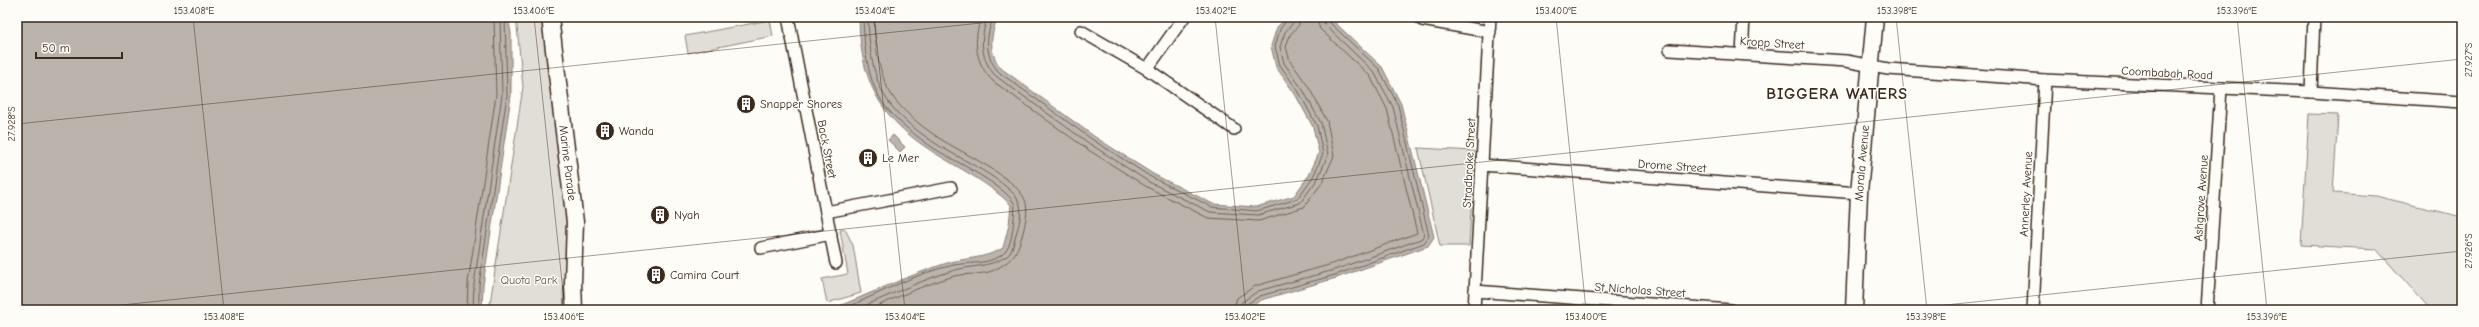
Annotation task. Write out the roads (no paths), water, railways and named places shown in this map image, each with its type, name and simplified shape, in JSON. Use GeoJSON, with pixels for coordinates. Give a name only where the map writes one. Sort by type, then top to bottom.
{"type":"FeatureCollection","features":[{"type":"Feature","properties":{"kind":"main road","name":"Marine Parade"},"geometry":{"type":"LineString","coordinates":[[550,17],[575,222],[573,282],[574,310]]}},
{"type":"Feature","properties":{"kind":"main road","name":"Morala Avenue"},"geometry":{"type":"LineString","coordinates":[[1854,310],[1859,193],[1867,89],[1871,66],[1875,17]]}},
{"type":"Feature","properties":{"kind":"street","name":"Back Street"},"geometry":{"type":"LineString","coordinates":[[788,17],[836,263]]}},
{"type":"Feature","properties":{"kind":"street"},"geometry":{"type":"LineString","coordinates":[[1147,69],[1184,17]]}},
{"type":"Feature","properties":{"kind":"street"},"geometry":{"type":"LineString","coordinates":[[1420,17],[1422,20],[1490,32]]}},
{"type":"Feature","properties":{"kind":"street","name":"Stradbroke Street"},"geometry":{"type":"LineString","coordinates":[[1474,310],[1490,17]]}},
{"type":"Feature","properties":{"kind":"street"},"geometry":{"type":"LineString","coordinates":[[1742,54],[1744,17]]}},
{"type":"Feature","properties":{"kind":"street"},"geometry":{"type":"LineString","coordinates":[[2311,92],[2314,17]]}},
{"type":"Feature","properties":{"kind":"street"},"geometry":{"type":"LineString","coordinates":[[1081,31],[1147,69],[1234,129]]}},
{"type":"Feature","properties":{"kind":"street","name":"Kropp Street"},"geometry":{"type":"LineString","coordinates":[[1670,50],[1846,61],[1871,66]]}},
{"type":"Feature","properties":{"kind":"street","name":"Coombabah Road"},"geometry":{"type":"LineString","coordinates":[[1871,66],[2045,80],[2311,92],[2462,102]]}},
{"type":"Feature","properties":{"kind":"street","name":"Annerley Avenue"},"geometry":{"type":"LineString","coordinates":[[2033,310],[2045,80]]}},
{"type":"Feature","properties":{"kind":"street","name":"Ashgrove Avenue"},"geometry":{"type":"LineString","coordinates":[[2207,310],[2221,88]]}},
{"type":"Feature","properties":{"kind":"street","name":"Drome Street"},"geometry":{"type":"LineString","coordinates":[[1482,165],[1859,193]]}},
{"type":"Feature","properties":{"kind":"street"},"geometry":{"type":"LineString","coordinates":[[826,212],[951,188]]}},
{"type":"Feature","properties":{"kind":"street"},"geometry":{"type":"LineString","coordinates":[[761,248],[831,234]]}},
{"type":"Feature","properties":{"kind":"street","name":"St Nicholas Street"},"geometry":{"type":"LineString","coordinates":[[1475,291],[1731,310]]}},
{"type":"Feature","properties":{"kind":"water"},"geometry":{"type":"Polygon","coordinates":[[[17,17],[508,17],[511,33],[511,96],[483,285],[482,310],[17,310],[17,17]]]}},
{"type":"Feature","properties":{"kind":"water"},"geometry":{"type":"Polygon","coordinates":[[[859,17],[998,17],[993,31],[992,51],[997,63],[1002,69],[1095,137],[1153,174],[1213,204],[1256,207],[1294,196],[1309,175],[1319,153],[1313,127],[1295,94],[1276,67],[1271,46],[1277,27],[1287,17],[1329,17],[1382,67],[1401,104],[1434,237],[1428,246],[1336,278],[1261,300],[1246,310],[829,310],[929,269],[996,252],[1003,248],[1009,225],[1011,205],[993,189],[974,176],[914,139],[886,111],[876,95],[863,60],[859,17]]]}},
{"type":"Feature","properties":{"kind":"water"},"geometry":{"type":"Polygon","coordinates":[[[893,135],[905,147],[900,152],[888,140],[893,135]]]}},
{"type":"Feature","properties":{"kind":"place","name":"Snapper Shores"},"geometry":{"type":"Point","coordinates":[746,104]}},
{"type":"Feature","properties":{"kind":"place","name":"Wanda"},"geometry":{"type":"Point","coordinates":[605,131]}},
{"type":"Feature","properties":{"kind":"place","name":"Le Mer"},"geometry":{"type":"Point","coordinates":[868,158]}},
{"type":"Feature","properties":{"kind":"place","name":"Nyah"},"geometry":{"type":"Point","coordinates":[660,215]}},
{"type":"Feature","properties":{"kind":"place","name":"Camira Court"},"geometry":{"type":"Point","coordinates":[656,275]}},
{"type":"Feature","properties":{"kind":"district","name":"BIGGERA WATERS"},"geometry":{"type":"Point","coordinates":[1837,94]}},
{"type":"Feature","properties":{"kind":"park label","name":"Quota Park"},"geometry":{"type":"Point","coordinates":[529,280]}}]}
